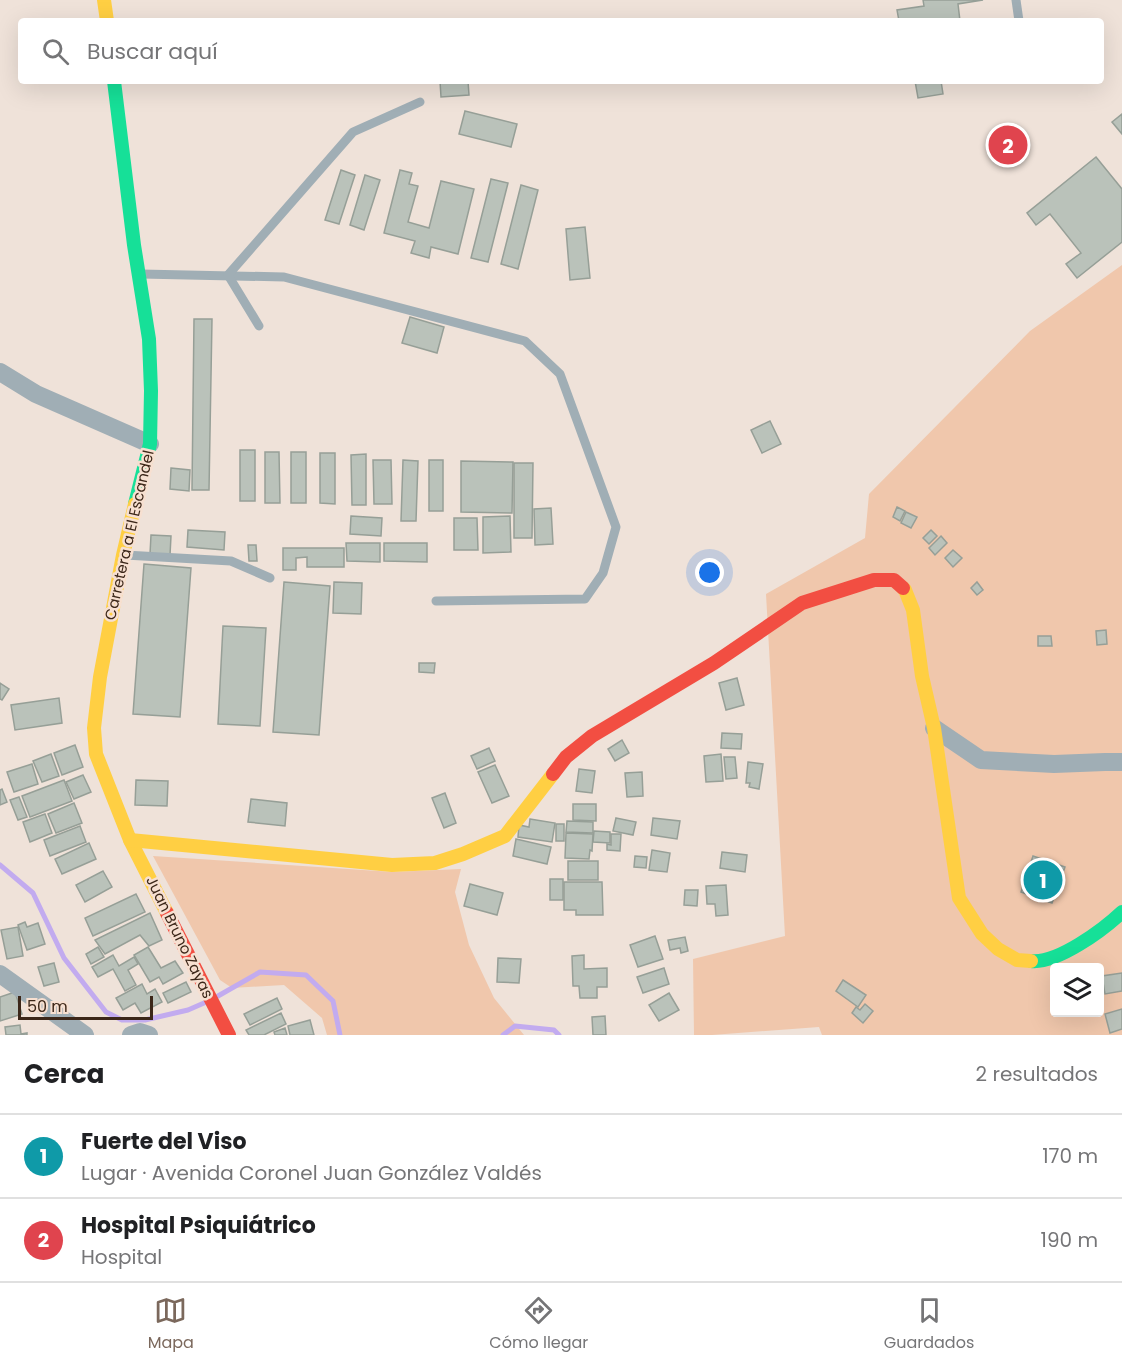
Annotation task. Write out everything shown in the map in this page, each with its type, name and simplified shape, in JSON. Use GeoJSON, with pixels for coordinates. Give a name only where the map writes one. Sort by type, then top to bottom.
{"type":"FeatureCollection","features":[{"type":"Feature","properties":{"kind":"street"},"geometry":{"type":"LineString","coordinates":[[104,0],[107,18]]}},
{"type":"Feature","properties":{"kind":"street","name":"Carretera a El Escandel"},"geometry":{"type":"LineString","coordinates":[[114,84],[138,274],[149,339],[152,391],[150,444],[123,555],[100,677],[94,728],[96,754],[130,840]]}},
{"type":"Feature","properties":{"kind":"street"},"geometry":{"type":"LineString","coordinates":[[0,372],[36,394],[150,444]]}},
{"type":"Feature","properties":{"kind":"street"},"geometry":{"type":"LineString","coordinates":[[130,840],[392,865],[435,863],[463,854],[505,836],[566,757],[592,736],[714,663],[801,603],[874,580],[894,580],[905,591],[913,610],[922,676],[934,728],[959,898],[982,934],[998,949],[1017,960],[1037,962],[1062,954],[1107,926],[1122,912]]}},
{"type":"Feature","properties":{"kind":"street"},"geometry":{"type":"LineString","coordinates":[[934,728],[981,760],[1054,764],[1122,762]]}},
{"type":"Feature","properties":{"kind":"street","name":"Juan Bruno Zayas"},"geometry":{"type":"LineString","coordinates":[[130,840],[229,1035]]}},
{"type":"Feature","properties":{"kind":"street"},"geometry":{"type":"LineString","coordinates":[[0,974],[86,1035]]}},
{"type":"Feature","properties":{"kind":"street"},"geometry":{"type":"LineString","coordinates":[[131,1035],[140,1032],[149,1035]]}},
{"type":"Feature","properties":{"kind":"lane"},"geometry":{"type":"LineString","coordinates":[[1016,0],[1019,18]]}},
{"type":"Feature","properties":{"kind":"lane"},"geometry":{"type":"LineString","coordinates":[[228,275],[353,132],[420,102]]}},
{"type":"Feature","properties":{"kind":"lane"},"geometry":{"type":"LineString","coordinates":[[138,274],[284,276],[525,341],[560,374],[616,527],[603,573],[585,599],[436,601]]}},
{"type":"Feature","properties":{"kind":"lane"},"geometry":{"type":"LineString","coordinates":[[228,275],[259,326]]}},
{"type":"Feature","properties":{"kind":"lane"},"geometry":{"type":"LineString","coordinates":[[123,555],[231,561],[270,578]]}},
{"type":"Feature","properties":{"kind":"shaded area"},"geometry":{"type":"Polygon","coordinates":[[[1122,265],[1122,1035],[822,1035],[819,1027],[694,1035],[693,959],[785,936],[766,594],[865,538],[869,494],[1030,331],[1122,265]]]}},
{"type":"Feature","properties":{"kind":"shaded area"},"geometry":{"type":"Polygon","coordinates":[[[153,856],[393,872],[461,869],[455,892],[469,945],[494,998],[524,1035],[327,1035],[322,1018],[284,985],[232,988],[220,980],[153,856]]]}},
{"type":"Feature","properties":{"kind":"building"},"geometry":{"type":"Polygon","coordinates":[[[923,0],[983,0],[958,4],[960,18],[898,18],[897,10],[924,6],[923,0]]]}},
{"type":"Feature","properties":{"kind":"building"},"geometry":{"type":"Polygon","coordinates":[[[440,84],[468,84],[469,95],[441,97],[440,84]]]}},
{"type":"Feature","properties":{"kind":"building"},"geometry":{"type":"Polygon","coordinates":[[[916,84],[941,84],[943,94],[918,98],[916,84]]]}},
{"type":"Feature","properties":{"kind":"building"},"geometry":{"type":"Polygon","coordinates":[[[465,111],[517,124],[511,147],[459,134],[465,111]]]}},
{"type":"Feature","properties":{"kind":"building"},"geometry":{"type":"Polygon","coordinates":[[[1122,114],[1122,134],[1112,122],[1122,114]]]}},
{"type":"Feature","properties":{"kind":"building"},"geometry":{"type":"Polygon","coordinates":[[[1096,157],[1122,189],[1122,242],[1077,278],[1066,264],[1081,253],[1050,214],[1036,225],[1027,213],[1096,157]]]}},
{"type":"Feature","properties":{"kind":"building"},"geometry":{"type":"Polygon","coordinates":[[[341,170],[355,175],[339,224],[325,220],[341,170]]]}},
{"type":"Feature","properties":{"kind":"building"},"geometry":{"type":"Polygon","coordinates":[[[400,170],[412,173],[409,184],[418,186],[408,222],[429,228],[441,181],[474,189],[458,254],[431,247],[429,258],[411,253],[415,241],[384,233],[400,170]]]}},
{"type":"Feature","properties":{"kind":"building"},"geometry":{"type":"Polygon","coordinates":[[[365,175],[380,180],[364,230],[350,225],[365,175]]]}},
{"type":"Feature","properties":{"kind":"building"},"geometry":{"type":"Polygon","coordinates":[[[491,179],[508,183],[488,262],[471,258],[491,179]]]}},
{"type":"Feature","properties":{"kind":"building"},"geometry":{"type":"Polygon","coordinates":[[[521,185],[538,190],[518,269],[501,264],[521,185]]]}},
{"type":"Feature","properties":{"kind":"building"},"geometry":{"type":"Polygon","coordinates":[[[585,227],[590,278],[570,280],[566,229],[585,227]]]}},
{"type":"Feature","properties":{"kind":"building"},"geometry":{"type":"Polygon","coordinates":[[[410,317],[444,327],[437,353],[402,343],[410,317]]]}},
{"type":"Feature","properties":{"kind":"building"},"geometry":{"type":"Polygon","coordinates":[[[194,319],[212,319],[209,490],[192,490],[194,319]]]}},
{"type":"Feature","properties":{"kind":"building"},"geometry":{"type":"Polygon","coordinates":[[[770,421],[781,444],[762,453],[751,430],[770,421]]]}},
{"type":"Feature","properties":{"kind":"building"},"geometry":{"type":"Polygon","coordinates":[[[240,450],[255,450],[255,501],[240,501],[240,450]]]}},
{"type":"Feature","properties":{"kind":"building"},"geometry":{"type":"Polygon","coordinates":[[[265,452],[279,452],[280,503],[265,503],[265,452]]]}},
{"type":"Feature","properties":{"kind":"building"},"geometry":{"type":"Polygon","coordinates":[[[291,452],[306,452],[306,503],[291,503],[291,452]]]}},
{"type":"Feature","properties":{"kind":"building"},"geometry":{"type":"Polygon","coordinates":[[[320,453],[335,453],[335,504],[320,503],[320,453]]]}},
{"type":"Feature","properties":{"kind":"building"},"geometry":{"type":"Polygon","coordinates":[[[366,454],[366,505],[352,505],[351,455],[366,454]]]}},
{"type":"Feature","properties":{"kind":"building"},"geometry":{"type":"Polygon","coordinates":[[[373,460],[391,460],[392,504],[374,504],[373,460]]]}},
{"type":"Feature","properties":{"kind":"building"},"geometry":{"type":"Polygon","coordinates":[[[403,460],[418,461],[416,521],[401,521],[403,460]]]}},
{"type":"Feature","properties":{"kind":"building"},"geometry":{"type":"Polygon","coordinates":[[[429,460],[443,460],[443,511],[429,511],[429,460]]]}},
{"type":"Feature","properties":{"kind":"building"},"geometry":{"type":"Polygon","coordinates":[[[461,461],[513,462],[512,513],[461,512],[461,461]]]}},
{"type":"Feature","properties":{"kind":"building"},"geometry":{"type":"Polygon","coordinates":[[[514,463],[533,463],[532,538],[514,538],[514,463]]]}},
{"type":"Feature","properties":{"kind":"building"},"geometry":{"type":"Polygon","coordinates":[[[171,468],[190,470],[189,491],[170,489],[171,468]]]}},
{"type":"Feature","properties":{"kind":"building"},"geometry":{"type":"Polygon","coordinates":[[[897,507],[905,511],[900,521],[893,517],[897,507]]]}},
{"type":"Feature","properties":{"kind":"building"},"geometry":{"type":"Polygon","coordinates":[[[551,508],[553,544],[535,545],[534,509],[551,508]]]}},
{"type":"Feature","properties":{"kind":"building"},"geometry":{"type":"Polygon","coordinates":[[[906,512],[917,517],[911,528],[901,523],[906,512]]]}},
{"type":"Feature","properties":{"kind":"building"},"geometry":{"type":"Polygon","coordinates":[[[351,516],[382,518],[381,536],[350,534],[351,516]]]}},
{"type":"Feature","properties":{"kind":"building"},"geometry":{"type":"Polygon","coordinates":[[[510,516],[511,552],[483,553],[483,517],[510,516]]]}},
{"type":"Feature","properties":{"kind":"building"},"geometry":{"type":"Polygon","coordinates":[[[454,518],[477,518],[478,550],[454,550],[454,518]]]}},
{"type":"Feature","properties":{"kind":"building"},"geometry":{"type":"Polygon","coordinates":[[[188,530],[225,532],[224,550],[187,547],[188,530]]]}},
{"type":"Feature","properties":{"kind":"building"},"geometry":{"type":"Polygon","coordinates":[[[931,530],[937,536],[929,544],[923,538],[931,530]]]}},
{"type":"Feature","properties":{"kind":"building"},"geometry":{"type":"Polygon","coordinates":[[[151,535],[171,536],[170,555],[150,554],[151,535]]]}},
{"type":"Feature","properties":{"kind":"building"},"geometry":{"type":"Polygon","coordinates":[[[941,536],[947,543],[935,555],[929,548],[941,536]]]}},
{"type":"Feature","properties":{"kind":"building"},"geometry":{"type":"Polygon","coordinates":[[[346,543],[380,543],[380,562],[347,561],[346,543]]]}},
{"type":"Feature","properties":{"kind":"building"},"geometry":{"type":"Polygon","coordinates":[[[384,543],[427,543],[427,562],[384,561],[384,543]]]}},
{"type":"Feature","properties":{"kind":"building"},"geometry":{"type":"Polygon","coordinates":[[[248,545],[256,545],[257,561],[249,561],[248,545]]]}},
{"type":"Feature","properties":{"kind":"building"},"geometry":{"type":"Polygon","coordinates":[[[283,548],[344,548],[344,567],[307,567],[307,557],[296,558],[296,570],[283,570],[283,548]]]}},
{"type":"Feature","properties":{"kind":"building"},"geometry":{"type":"Polygon","coordinates":[[[953,550],[962,558],[953,567],[945,558],[953,550]]]}},
{"type":"Feature","properties":{"kind":"building"},"geometry":{"type":"Polygon","coordinates":[[[144,564],[191,568],[180,717],[133,714],[144,564]]]}},
{"type":"Feature","properties":{"kind":"building"},"geometry":{"type":"Polygon","coordinates":[[[284,582],[330,586],[319,735],[273,732],[284,582]]]}},
{"type":"Feature","properties":{"kind":"building"},"geometry":{"type":"Polygon","coordinates":[[[334,582],[362,583],[361,614],[333,613],[334,582]]]}},
{"type":"Feature","properties":{"kind":"building"},"geometry":{"type":"Polygon","coordinates":[[[977,582],[983,590],[977,595],[971,588],[977,582]]]}},
{"type":"Feature","properties":{"kind":"building"},"geometry":{"type":"Polygon","coordinates":[[[223,626],[266,628],[260,726],[218,724],[223,626]]]}},
{"type":"Feature","properties":{"kind":"building"},"geometry":{"type":"Polygon","coordinates":[[[1106,630],[1107,644],[1097,645],[1096,631],[1106,630]]]}},
{"type":"Feature","properties":{"kind":"building"},"geometry":{"type":"Polygon","coordinates":[[[1038,636],[1051,636],[1052,646],[1038,646],[1038,636]]]}},
{"type":"Feature","properties":{"kind":"building"},"geometry":{"type":"Polygon","coordinates":[[[419,663],[435,663],[434,673],[419,672],[419,663]]]}},
{"type":"Feature","properties":{"kind":"building"},"geometry":{"type":"Polygon","coordinates":[[[737,678],[744,705],[726,710],[719,683],[737,678]]]}},
{"type":"Feature","properties":{"kind":"building"},"geometry":{"type":"Polygon","coordinates":[[[0,683],[9,689],[2,700],[0,699],[0,683]]]}},
{"type":"Feature","properties":{"kind":"building"},"geometry":{"type":"Polygon","coordinates":[[[59,698],[62,723],[15,730],[11,705],[59,698]]]}},
{"type":"Feature","properties":{"kind":"building"},"geometry":{"type":"Polygon","coordinates":[[[722,733],[742,734],[741,749],[721,748],[722,733]]]}},
{"type":"Feature","properties":{"kind":"building"},"geometry":{"type":"Polygon","coordinates":[[[622,740],[629,753],[615,761],[608,749],[622,740]]]}},
{"type":"Feature","properties":{"kind":"building"},"geometry":{"type":"Polygon","coordinates":[[[75,745],[83,767],[62,775],[54,753],[75,745]]]}},
{"type":"Feature","properties":{"kind":"building"},"geometry":{"type":"Polygon","coordinates":[[[489,748],[495,761],[477,769],[471,756],[489,748]]]}},
{"type":"Feature","properties":{"kind":"building"},"geometry":{"type":"Polygon","coordinates":[[[51,754],[59,776],[42,782],[33,761],[51,754]]]}},
{"type":"Feature","properties":{"kind":"building"},"geometry":{"type":"Polygon","coordinates":[[[721,754],[723,781],[706,782],[704,756],[721,754]]]}},
{"type":"Feature","properties":{"kind":"building"},"geometry":{"type":"Polygon","coordinates":[[[724,757],[735,757],[737,778],[726,779],[724,757]]]}},
{"type":"Feature","properties":{"kind":"building"},"geometry":{"type":"Polygon","coordinates":[[[748,762],[763,764],[759,789],[749,787],[750,783],[746,783],[748,762]]]}},
{"type":"Feature","properties":{"kind":"building"},"geometry":{"type":"Polygon","coordinates":[[[32,764],[38,784],[14,792],[7,772],[32,764]]]}},
{"type":"Feature","properties":{"kind":"building"},"geometry":{"type":"Polygon","coordinates":[[[495,765],[509,796],[492,803],[478,772],[495,765]]]}},
{"type":"Feature","properties":{"kind":"building"},"geometry":{"type":"Polygon","coordinates":[[[579,769],[595,771],[592,793],[576,791],[579,769]]]}},
{"type":"Feature","properties":{"kind":"building"},"geometry":{"type":"Polygon","coordinates":[[[642,772],[643,796],[627,797],[625,773],[642,772]]]}},
{"type":"Feature","properties":{"kind":"building"},"geometry":{"type":"Polygon","coordinates":[[[83,775],[91,792],[74,799],[66,782],[83,775]]]}},
{"type":"Feature","properties":{"kind":"building"},"geometry":{"type":"Polygon","coordinates":[[[64,780],[72,801],[30,817],[22,796],[64,780]]]}},
{"type":"Feature","properties":{"kind":"building"},"geometry":{"type":"Polygon","coordinates":[[[136,780],[168,781],[167,806],[135,805],[136,780]]]}},
{"type":"Feature","properties":{"kind":"building"},"geometry":{"type":"Polygon","coordinates":[[[2,789],[7,802],[0,805],[0,790],[2,789]]]}},
{"type":"Feature","properties":{"kind":"building"},"geometry":{"type":"Polygon","coordinates":[[[445,793],[456,823],[444,828],[432,798],[445,793]]]}},
{"type":"Feature","properties":{"kind":"building"},"geometry":{"type":"Polygon","coordinates":[[[19,797],[27,817],[18,820],[10,800],[19,797]]]}},
{"type":"Feature","properties":{"kind":"building"},"geometry":{"type":"Polygon","coordinates":[[[251,799],[287,803],[285,826],[248,822],[251,799]]]}},
{"type":"Feature","properties":{"kind":"building"},"geometry":{"type":"Polygon","coordinates":[[[74,803],[82,823],[56,833],[48,814],[74,803]]]}},
{"type":"Feature","properties":{"kind":"building"},"geometry":{"type":"Polygon","coordinates":[[[573,804],[596,804],[596,821],[573,820],[573,804]]]}},
{"type":"Feature","properties":{"kind":"building"},"geometry":{"type":"Polygon","coordinates":[[[45,814],[52,833],[30,842],[23,822],[45,814]]]}},
{"type":"Feature","properties":{"kind":"building"},"geometry":{"type":"Polygon","coordinates":[[[616,818],[636,822],[633,835],[613,831],[616,818]]]}},
{"type":"Feature","properties":{"kind":"building"},"geometry":{"type":"Polygon","coordinates":[[[653,818],[680,821],[677,839],[651,835],[653,818]]]}},
{"type":"Feature","properties":{"kind":"building"},"geometry":{"type":"Polygon","coordinates":[[[530,819],[555,823],[552,842],[518,837],[519,825],[529,827],[530,819]]]}},
{"type":"Feature","properties":{"kind":"building"},"geometry":{"type":"Polygon","coordinates":[[[567,821],[593,822],[593,833],[566,832],[567,821]]]}},
{"type":"Feature","properties":{"kind":"building"},"geometry":{"type":"Polygon","coordinates":[[[556,824],[564,824],[564,841],[556,841],[556,824]]]}},
{"type":"Feature","properties":{"kind":"building"},"geometry":{"type":"Polygon","coordinates":[[[80,826],[86,842],[50,856],[44,840],[80,826]]]}},
{"type":"Feature","properties":{"kind":"building"},"geometry":{"type":"Polygon","coordinates":[[[594,831],[610,832],[610,843],[593,842],[594,831]]]}},
{"type":"Feature","properties":{"kind":"building"},"geometry":{"type":"Polygon","coordinates":[[[566,833],[593,834],[589,859],[565,858],[566,833]]]}},
{"type":"Feature","properties":{"kind":"building"},"geometry":{"type":"Polygon","coordinates":[[[611,834],[621,834],[620,851],[607,850],[607,844],[611,845],[611,834]]]}},
{"type":"Feature","properties":{"kind":"building"},"geometry":{"type":"Polygon","coordinates":[[[516,839],[551,847],[547,864],[513,856],[516,839]]]}},
{"type":"Feature","properties":{"kind":"building"},"geometry":{"type":"Polygon","coordinates":[[[89,843],[96,859],[62,874],[55,859],[89,843]]]}},
{"type":"Feature","properties":{"kind":"building"},"geometry":{"type":"Polygon","coordinates":[[[652,850],[670,853],[667,872],[649,870],[652,850]]]}},
{"type":"Feature","properties":{"kind":"building"},"geometry":{"type":"Polygon","coordinates":[[[722,852],[747,855],[745,872],[720,868],[722,852]]]}},
{"type":"Feature","properties":{"kind":"building"},"geometry":{"type":"Polygon","coordinates":[[[635,856],[647,857],[646,868],[634,867],[635,856]]]}},
{"type":"Feature","properties":{"kind":"building"},"geometry":{"type":"Polygon","coordinates":[[[1033,856],[1065,867],[1052,903],[1021,892],[1033,856]]]}},
{"type":"Feature","properties":{"kind":"building"},"geometry":{"type":"Polygon","coordinates":[[[568,861],[598,861],[598,880],[568,880],[568,861]]]}},
{"type":"Feature","properties":{"kind":"building"},"geometry":{"type":"Polygon","coordinates":[[[103,871],[112,887],[85,902],[76,885],[103,871]]]}},
{"type":"Feature","properties":{"kind":"building"},"geometry":{"type":"Polygon","coordinates":[[[550,879],[563,879],[563,900],[550,900],[550,879]]]}},
{"type":"Feature","properties":{"kind":"building"},"geometry":{"type":"Polygon","coordinates":[[[564,882],[602,882],[603,915],[576,915],[576,910],[564,910],[564,882]]]}},
{"type":"Feature","properties":{"kind":"building"},"geometry":{"type":"Polygon","coordinates":[[[470,884],[503,893],[497,915],[464,906],[470,884]]]}},
{"type":"Feature","properties":{"kind":"building"},"geometry":{"type":"Polygon","coordinates":[[[726,885],[728,915],[716,916],[715,904],[707,904],[706,886],[726,885]]]}},
{"type":"Feature","properties":{"kind":"building"},"geometry":{"type":"Polygon","coordinates":[[[685,890],[698,890],[697,906],[684,905],[685,890]]]}},
{"type":"Feature","properties":{"kind":"building"},"geometry":{"type":"Polygon","coordinates":[[[136,894],[145,912],[93,936],[85,918],[136,894]]]}},
{"type":"Feature","properties":{"kind":"building"},"geometry":{"type":"Polygon","coordinates":[[[150,913],[162,940],[149,946],[140,935],[105,954],[95,940],[150,913]]]}},
{"type":"Feature","properties":{"kind":"building"},"geometry":{"type":"Polygon","coordinates":[[[25,922],[27,927],[38,923],[45,944],[27,950],[18,925],[25,922]]]}},
{"type":"Feature","properties":{"kind":"building"},"geometry":{"type":"Polygon","coordinates":[[[18,927],[23,956],[7,959],[1,930],[18,927]]]}},
{"type":"Feature","properties":{"kind":"building"},"geometry":{"type":"Polygon","coordinates":[[[655,936],[663,959],[638,967],[630,945],[655,936]]]}},
{"type":"Feature","properties":{"kind":"building"},"geometry":{"type":"Polygon","coordinates":[[[685,937],[688,951],[681,953],[680,948],[670,950],[668,940],[685,937]]]}},
{"type":"Feature","properties":{"kind":"building"},"geometry":{"type":"Polygon","coordinates":[[[98,947],[104,957],[91,964],[86,954],[98,947]]]}},
{"type":"Feature","properties":{"kind":"building"},"geometry":{"type":"Polygon","coordinates":[[[148,947],[161,968],[175,961],[183,973],[163,984],[159,977],[150,982],[134,955],[148,947]]]}},
{"type":"Feature","properties":{"kind":"building"},"geometry":{"type":"Polygon","coordinates":[[[113,955],[119,966],[134,957],[138,964],[128,970],[136,985],[125,991],[113,969],[98,977],[92,967],[113,955]]]}},
{"type":"Feature","properties":{"kind":"building"},"geometry":{"type":"Polygon","coordinates":[[[584,955],[584,969],[607,968],[607,987],[597,987],[597,998],[580,998],[579,986],[573,986],[572,956],[584,955]]]}},
{"type":"Feature","properties":{"kind":"building"},"geometry":{"type":"Polygon","coordinates":[[[498,958],[521,959],[519,983],[497,982],[498,958]]]}},
{"type":"Feature","properties":{"kind":"building"},"geometry":{"type":"Polygon","coordinates":[[[54,963],[59,982],[44,986],[38,967],[54,963]]]}},
{"type":"Feature","properties":{"kind":"building"},"geometry":{"type":"Polygon","coordinates":[[[664,968],[669,984],[643,993],[637,977],[664,968]]]}},
{"type":"Feature","properties":{"kind":"building"},"geometry":{"type":"Polygon","coordinates":[[[1122,973],[1122,991],[1105,994],[1104,976],[1122,973]]]}},
{"type":"Feature","properties":{"kind":"building"},"geometry":{"type":"Polygon","coordinates":[[[843,980],[866,995],[858,1007],[836,991],[843,980]]]}},
{"type":"Feature","properties":{"kind":"building"},"geometry":{"type":"Polygon","coordinates":[[[186,982],[191,992],[168,1003],[163,993],[186,982]]]}},
{"type":"Feature","properties":{"kind":"building"},"geometry":{"type":"Polygon","coordinates":[[[142,984],[147,994],[155,989],[162,1002],[141,1013],[135,1003],[123,1010],[116,998],[142,984]]]}},
{"type":"Feature","properties":{"kind":"building"},"geometry":{"type":"Polygon","coordinates":[[[15,992],[22,1014],[0,1021],[0,997],[15,992]]]}},
{"type":"Feature","properties":{"kind":"building"},"geometry":{"type":"Polygon","coordinates":[[[669,993],[679,1010],[659,1021],[649,1005],[669,993]]]}},
{"type":"Feature","properties":{"kind":"building"},"geometry":{"type":"Polygon","coordinates":[[[277,998],[282,1009],[250,1025],[244,1014],[277,998]]]}},
{"type":"Feature","properties":{"kind":"building"},"geometry":{"type":"Polygon","coordinates":[[[865,1004],[873,1011],[863,1023],[852,1013],[856,1007],[860,1010],[865,1004]]]}},
{"type":"Feature","properties":{"kind":"building"},"geometry":{"type":"Polygon","coordinates":[[[1122,1009],[1122,1029],[1110,1033],[1105,1014],[1122,1009]]]}},
{"type":"Feature","properties":{"kind":"building"},"geometry":{"type":"Polygon","coordinates":[[[281,1013],[286,1024],[264,1035],[249,1035],[246,1030],[281,1013]]]}},
{"type":"Feature","properties":{"kind":"building"},"geometry":{"type":"Polygon","coordinates":[[[605,1016],[606,1035],[593,1035],[592,1017],[605,1016]]]}},
{"type":"Feature","properties":{"kind":"building"},"geometry":{"type":"Polygon","coordinates":[[[310,1020],[314,1035],[290,1035],[288,1026],[310,1020]]]}},
{"type":"Feature","properties":{"kind":"building"},"geometry":{"type":"Polygon","coordinates":[[[20,1025],[21,1034],[27,1033],[27,1035],[6,1035],[5,1027],[20,1025]]]}},
{"type":"Feature","properties":{"kind":"building"},"geometry":{"type":"Polygon","coordinates":[[[285,1028],[287,1035],[275,1035],[274,1032],[285,1028]]]}},
{"type":"Feature","properties":{"kind":"waterway"},"geometry":{"type":"LineString","coordinates":[[0,865],[33,893],[64,958],[106,1012],[122,1020],[145,1020],[188,1010],[204,1003]]}},
{"type":"Feature","properties":{"kind":"waterway"},"geometry":{"type":"LineString","coordinates":[[218,996],[260,972],[306,975],[333,1001],[340,1035]]}},
{"type":"Feature","properties":{"kind":"waterway"},"geometry":{"type":"LineString","coordinates":[[503,1035],[515,1026],[554,1030],[559,1035]]}},
{"type":"Feature","properties":{"kind":"traffic: fast"},"geometry":{"type":"LineString","coordinates":[[114,84],[134,245],[149,339],[150,444],[135,504]]}},
{"type":"Feature","properties":{"kind":"traffic: fast"},"geometry":{"type":"LineString","coordinates":[[1031,961],[1054,957],[1066,952],[1092,936],[1122,912]]}},
{"type":"Feature","properties":{"kind":"traffic: slow"},"geometry":{"type":"LineString","coordinates":[[104,0],[107,18]]}},
{"type":"Feature","properties":{"kind":"traffic: slow"},"geometry":{"type":"LineString","coordinates":[[135,504],[100,677],[94,728],[96,754],[130,840],[167,913]]}},
{"type":"Feature","properties":{"kind":"traffic: slow"},"geometry":{"type":"LineString","coordinates":[[903,588],[913,610],[922,676],[934,728],[959,898],[982,934],[998,949],[1017,960],[1031,961]]}},
{"type":"Feature","properties":{"kind":"traffic: slow"},"geometry":{"type":"LineString","coordinates":[[130,840],[392,865],[435,863],[505,836],[553,774]]}},
{"type":"Feature","properties":{"kind":"traffic: jam"},"geometry":{"type":"LineString","coordinates":[[553,774],[566,757],[592,736],[714,663],[802,603],[874,580],[894,580],[903,588]]}},
{"type":"Feature","properties":{"kind":"traffic: jam"},"geometry":{"type":"LineString","coordinates":[[167,913],[229,1035]]}},
{"type":"Feature","properties":{"kind":"place","name":"Hospital Psiquiátrico"},"geometry":{"type":"Point","coordinates":[1008,145]}},
{"type":"Feature","properties":{"kind":"place","name":"Fuerte del Viso"},"geometry":{"type":"Point","coordinates":[1043,880]}}]}
